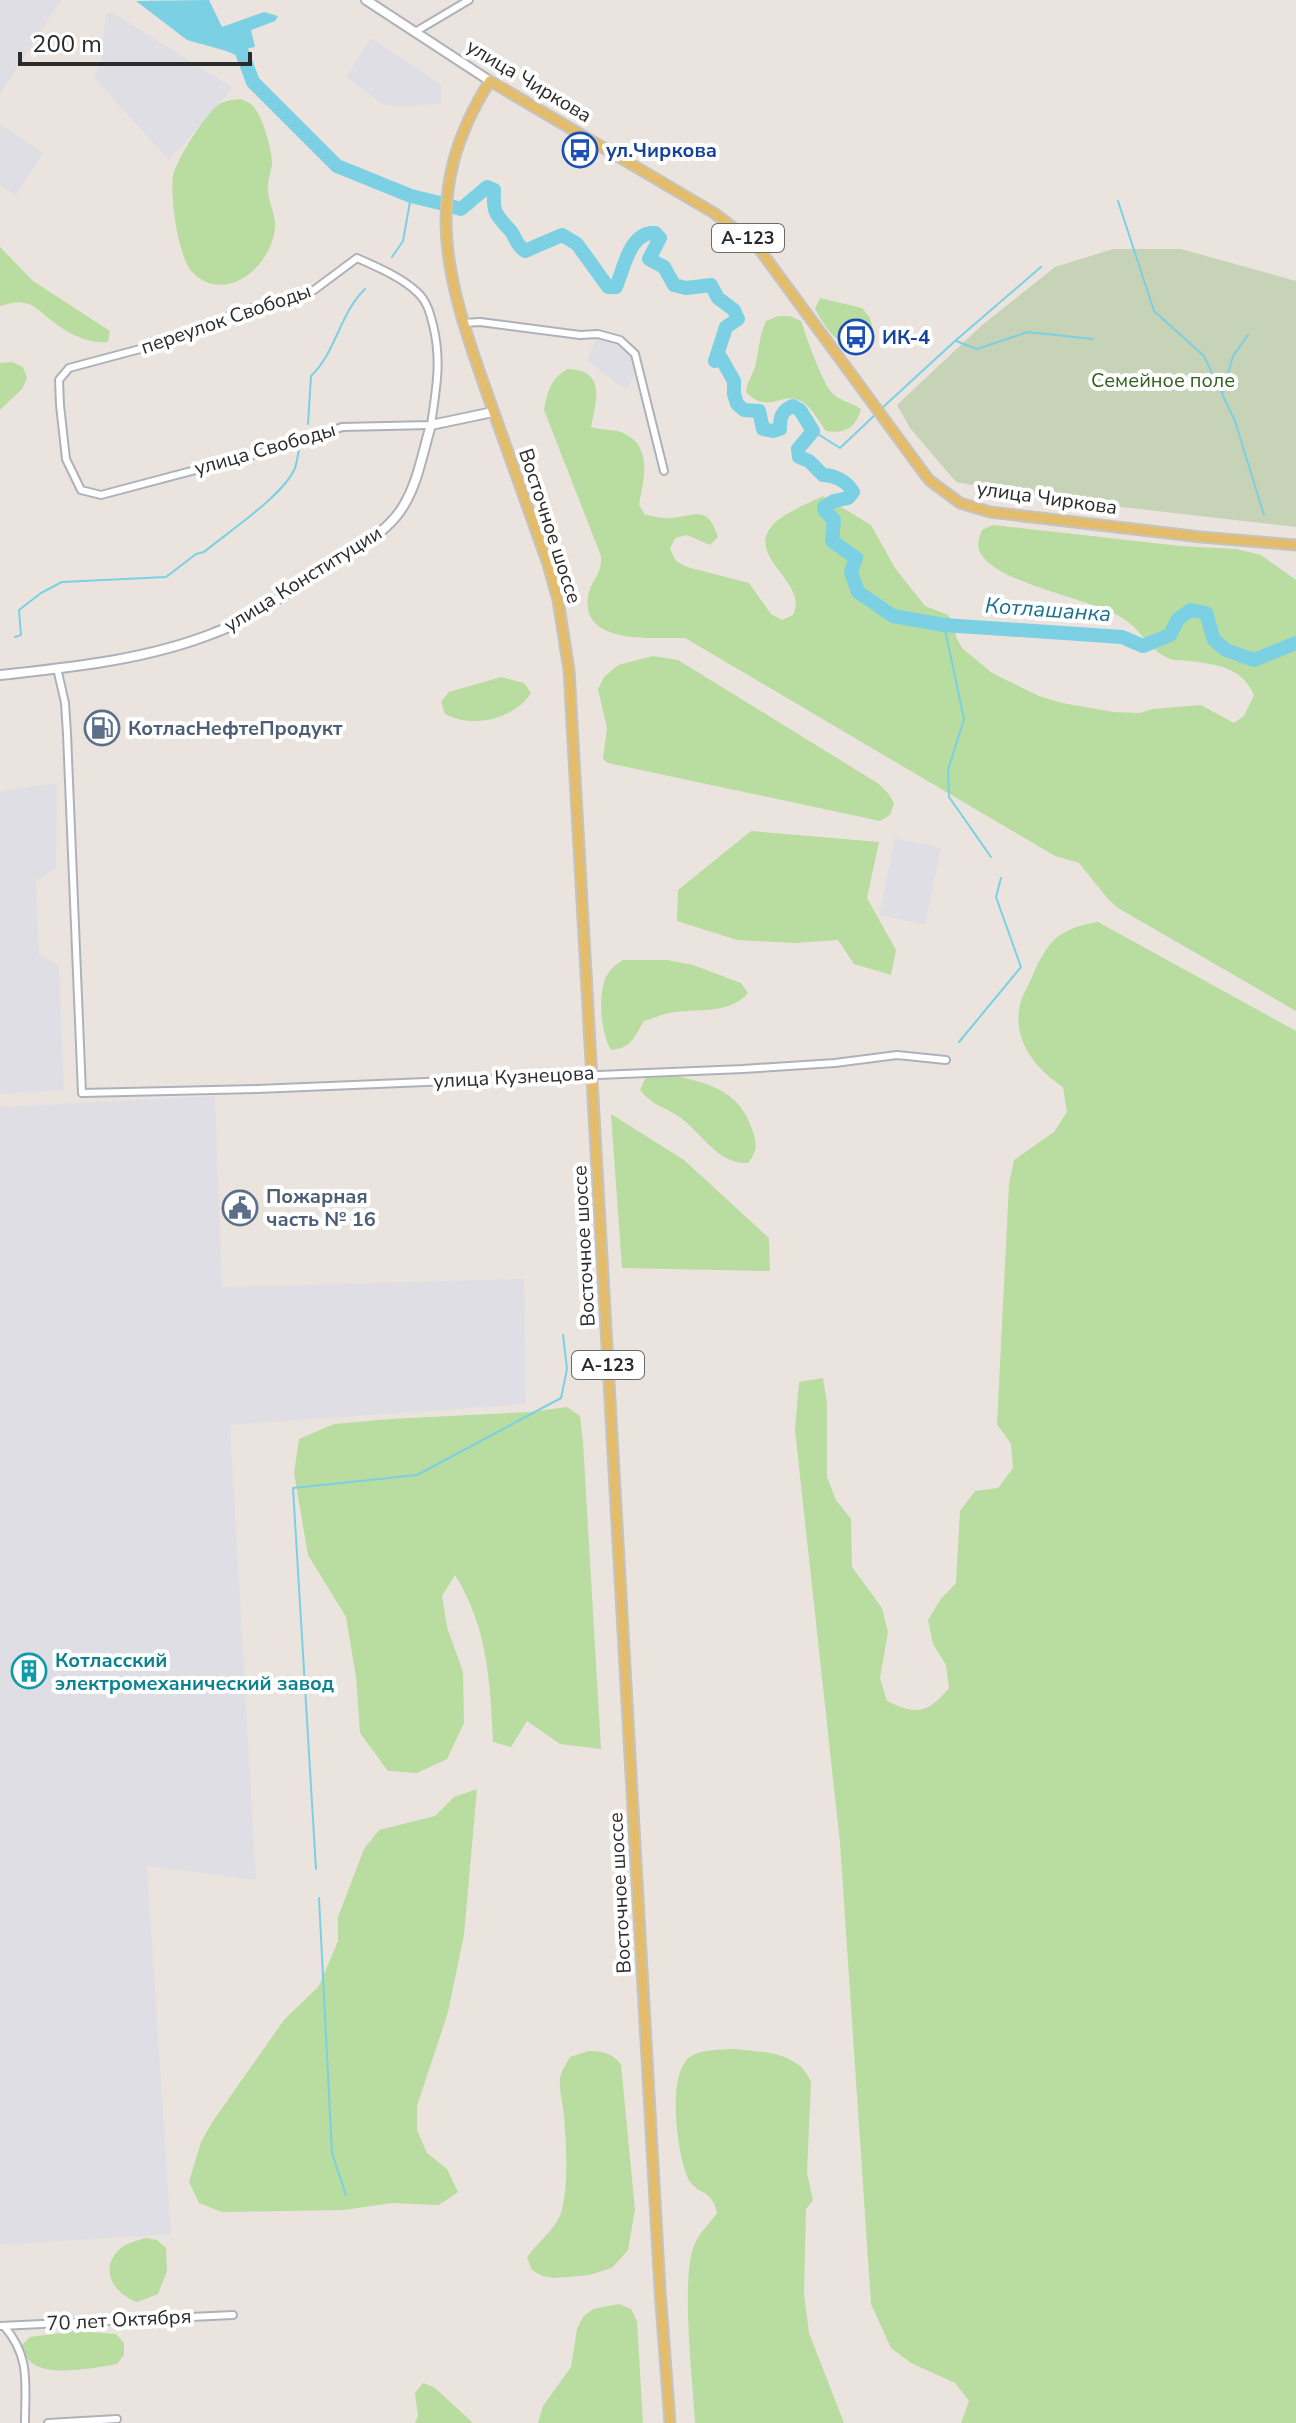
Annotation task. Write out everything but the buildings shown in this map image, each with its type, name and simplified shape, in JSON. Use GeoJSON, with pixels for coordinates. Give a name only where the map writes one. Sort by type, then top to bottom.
{"type":"FeatureCollection","features":[{"type":"Feature","properties":{"kind":"main road","name":"улица Чиркова"},"geometry":{"type":"LineString","coordinates":[[366,0],[490,81],[714,213],[757,246],[929,480],[960,503],[990,512],[1296,545]]}},
{"type":"Feature","properties":{"kind":"main road","name":"А-123"},"geometry":{"type":"LineString","coordinates":[[462,323],[446,254],[446,215],[453,169],[466,125],[490,81]]}},
{"type":"Feature","properties":{"kind":"main road","name":"Восточное шоссе"},"geometry":{"type":"LineString","coordinates":[[462,323],[548,564],[565,637],[569,670],[659,2274],[670,2423]]}},
{"type":"Feature","properties":{"kind":"main road"},"geometry":{"type":"LineString","coordinates":[[431,425],[493,412]]}},
{"type":"Feature","properties":{"kind":"main road","name":"улица Конституции"},"geometry":{"type":"LineString","coordinates":[[0,675],[118,660],[178,646],[217,632],[277,599],[367,542],[388,525],[403,507],[412,488],[431,425]]}},
{"type":"Feature","properties":{"kind":"street"},"geometry":{"type":"LineString","coordinates":[[415,32],[469,0]]}},
{"type":"Feature","properties":{"kind":"street","name":"переулок Свободы"},"geometry":{"type":"LineString","coordinates":[[101,495],[81,490],[66,459],[59,380],[69,368],[155,345],[242,311],[314,290],[357,258],[384,270],[415,290],[429,310],[440,362],[431,425]]}},
{"type":"Feature","properties":{"kind":"street"},"geometry":{"type":"LineString","coordinates":[[462,323],[480,322],[580,335],[598,334],[620,340],[635,354],[664,471]]}},
{"type":"Feature","properties":{"kind":"street","name":"улица Свободы"},"geometry":{"type":"LineString","coordinates":[[101,495],[305,441],[342,427],[431,425]]}},
{"type":"Feature","properties":{"kind":"street","name":"улица Кузнецова"},"geometry":{"type":"LineString","coordinates":[[57,668],[65,703],[67,734],[82,1093],[743,1069],[897,1055],[946,1060]]}},
{"type":"Feature","properties":{"kind":"street","name":"70 лет Октября"},"geometry":{"type":"LineString","coordinates":[[2,2326],[233,2315]]}},
{"type":"Feature","properties":{"kind":"street"},"geometry":{"type":"LineString","coordinates":[[2,2326],[16,2340],[22,2356],[26,2373],[25,2423]]}},
{"type":"Feature","properties":{"kind":"street"},"geometry":{"type":"LineString","coordinates":[[48,2423],[117,2419]]}},
{"type":"Feature","properties":{"kind":"shaded area"},"geometry":{"type":"Polygon","coordinates":[[[0,0],[61,0],[0,94],[0,0]]]}},
{"type":"Feature","properties":{"kind":"shaded area"},"geometry":{"type":"Polygon","coordinates":[[[112,12],[233,88],[169,160],[94,78],[101,60],[106,14],[112,12]]]}},
{"type":"Feature","properties":{"kind":"shaded area"},"geometry":{"type":"Polygon","coordinates":[[[371,38],[441,84],[441,104],[384,105],[346,77],[371,38]]]}},
{"type":"Feature","properties":{"kind":"shaded area"},"geometry":{"type":"Polygon","coordinates":[[[0,124],[43,153],[16,195],[0,185],[0,124]]]}},
{"type":"Feature","properties":{"kind":"shaded area"},"geometry":{"type":"Polygon","coordinates":[[[597,338],[603,338],[633,355],[636,373],[626,390],[587,360],[597,338]]]}},
{"type":"Feature","properties":{"kind":"shaded area"},"geometry":{"type":"Polygon","coordinates":[[[57,783],[56,868],[36,881],[39,954],[59,966],[64,1090],[0,1094],[0,791],[57,783]]]}},
{"type":"Feature","properties":{"kind":"shaded area"},"geometry":{"type":"Polygon","coordinates":[[[895,838],[941,848],[925,925],[879,915],[895,838]]]}},
{"type":"Feature","properties":{"kind":"shaded area"},"geometry":{"type":"Polygon","coordinates":[[[215,1096],[222,1287],[524,1279],[526,1404],[230,1425],[256,1880],[147,1866],[171,2234],[0,2245],[0,1107],[215,1096]]]}},
{"type":"Feature","properties":{"kind":"green space"},"geometry":{"type":"Polygon","coordinates":[[[241,99],[256,110],[268,141],[272,162],[268,191],[275,223],[274,234],[265,257],[257,267],[237,282],[213,284],[193,273],[183,254],[173,208],[173,177],[185,150],[212,110],[223,102],[241,99]]]}},
{"type":"Feature","properties":{"kind":"green space"},"geometry":{"type":"Polygon","coordinates":[[[0,247],[33,281],[110,331],[108,342],[78,337],[29,304],[22,302],[0,306],[0,247]]]}},
{"type":"Feature","properties":{"kind":"green space","name":"Семейное поле"},"geometry":{"type":"Polygon","coordinates":[[[1113,249],[1181,249],[1296,281],[1296,527],[1122,507],[956,482],[910,428],[897,405],[981,326],[1055,267],[1113,249]]]}},
{"type":"Feature","properties":{"kind":"green space"},"geometry":{"type":"Polygon","coordinates":[[[820,298],[862,308],[870,318],[873,329],[865,341],[849,346],[833,336],[815,309],[820,298]]]}},
{"type":"Feature","properties":{"kind":"green space"},"geometry":{"type":"Polygon","coordinates":[[[778,316],[790,316],[801,321],[815,360],[833,394],[861,409],[849,428],[839,432],[826,431],[801,401],[787,398],[761,402],[746,392],[766,321],[778,316]]]}},
{"type":"Feature","properties":{"kind":"green space"},"geometry":{"type":"Polygon","coordinates":[[[12,362],[23,367],[27,378],[22,389],[0,410],[0,363],[12,362]]]}},
{"type":"Feature","properties":{"kind":"green space"},"geometry":{"type":"Polygon","coordinates":[[[568,369],[589,375],[594,381],[596,398],[591,427],[623,433],[640,449],[644,467],[639,505],[645,515],[669,518],[700,514],[710,520],[714,527],[718,537],[710,545],[687,535],[675,538],[670,549],[676,561],[687,567],[749,583],[771,614],[782,620],[793,615],[796,603],[793,592],[767,552],[765,542],[768,531],[783,516],[823,496],[871,525],[895,568],[925,606],[948,615],[955,625],[956,637],[962,648],[992,673],[1039,696],[1062,703],[1113,712],[1140,713],[1152,709],[1201,705],[1234,723],[1244,716],[1254,695],[1243,678],[1227,669],[1170,659],[1157,651],[1124,619],[1109,611],[1026,583],[991,565],[978,545],[982,530],[993,525],[1180,546],[1236,549],[1261,555],[1296,580],[1296,1011],[1118,908],[1079,863],[1055,856],[685,638],[623,636],[596,624],[589,613],[588,597],[600,569],[601,556],[544,410],[551,386],[568,369]]]}},
{"type":"Feature","properties":{"kind":"green space"},"geometry":{"type":"Polygon","coordinates":[[[653,656],[678,660],[879,784],[894,803],[890,815],[880,821],[608,763],[603,759],[607,728],[598,689],[604,677],[618,665],[653,656]]]}},
{"type":"Feature","properties":{"kind":"green space"},"geometry":{"type":"Polygon","coordinates":[[[501,677],[524,683],[531,693],[514,709],[492,719],[467,721],[445,714],[441,702],[449,692],[501,677]]]}},
{"type":"Feature","properties":{"kind":"green space"},"geometry":{"type":"Polygon","coordinates":[[[751,831],[879,842],[867,898],[896,950],[891,975],[854,964],[838,940],[794,943],[737,940],[677,921],[678,890],[751,831]]]}},
{"type":"Feature","properties":{"kind":"green space"},"geometry":{"type":"Polygon","coordinates":[[[1098,922],[1296,1031],[1296,2423],[961,2423],[969,2401],[955,2383],[911,2363],[891,2348],[871,2304],[840,1843],[795,1430],[799,1382],[823,1378],[827,1403],[827,1477],[836,1500],[851,1519],[852,1567],[882,1608],[888,1632],[880,1678],[887,1701],[906,1709],[921,1710],[935,1703],[949,1688],[946,1665],[933,1644],[928,1620],[940,1600],[956,1583],[960,1511],[975,1491],[998,1488],[1013,1468],[1011,1444],[997,1424],[1009,1184],[1014,1160],[1054,1132],[1067,1112],[1063,1087],[1035,1063],[1023,1042],[1018,1018],[1020,1005],[1049,945],[1073,928],[1098,922]]]}},
{"type":"Feature","properties":{"kind":"green space"},"geometry":{"type":"Polygon","coordinates":[[[623,960],[667,960],[693,965],[741,983],[748,993],[741,1000],[722,1008],[669,1013],[644,1021],[628,1044],[611,1050],[603,1025],[603,987],[612,968],[623,960]]]}},
{"type":"Feature","properties":{"kind":"green space"},"geometry":{"type":"Polygon","coordinates":[[[656,1071],[713,1087],[736,1102],[745,1114],[755,1139],[754,1154],[748,1163],[720,1154],[681,1118],[654,1103],[640,1090],[645,1079],[656,1071]]]}},
{"type":"Feature","properties":{"kind":"green space"},"geometry":{"type":"Polygon","coordinates":[[[611,1114],[684,1160],[769,1238],[770,1271],[622,1268],[611,1114]]]}},
{"type":"Feature","properties":{"kind":"green space"},"geometry":{"type":"Polygon","coordinates":[[[567,1407],[580,1416],[583,1442],[601,1749],[560,1744],[527,1721],[511,1747],[493,1742],[481,1635],[455,1575],[442,1596],[447,1627],[463,1672],[464,1723],[447,1759],[417,1773],[388,1771],[360,1733],[356,1677],[346,1617],[308,1555],[294,1473],[299,1439],[334,1424],[567,1407]]]}},
{"type":"Feature","properties":{"kind":"green space"},"geometry":{"type":"Polygon","coordinates":[[[477,1789],[464,1935],[448,2012],[417,2106],[417,2130],[427,2153],[447,2169],[458,2192],[439,2205],[392,2203],[344,2210],[222,2212],[199,2203],[189,2182],[201,2142],[284,2020],[319,1986],[338,1941],[338,1917],[364,1849],[379,1830],[435,1816],[454,1797],[477,1789]]]}},
{"type":"Feature","properties":{"kind":"green space"},"geometry":{"type":"Polygon","coordinates":[[[735,2049],[789,2059],[805,2072],[811,2082],[807,2173],[813,2200],[806,2209],[804,2294],[809,2333],[844,2423],[695,2423],[688,2279],[695,2243],[717,2213],[711,2199],[690,2182],[683,2165],[677,2132],[676,2095],[683,2065],[691,2056],[707,2051],[735,2049]]]}},
{"type":"Feature","properties":{"kind":"green space"},"geometry":{"type":"Polygon","coordinates":[[[589,2051],[607,2053],[621,2064],[635,2210],[628,2250],[612,2268],[589,2275],[542,2276],[532,2270],[527,2258],[556,2223],[564,2198],[566,2151],[561,2076],[570,2057],[589,2051]]]}},
{"type":"Feature","properties":{"kind":"green space"},"geometry":{"type":"Polygon","coordinates":[[[146,2238],[157,2240],[166,2248],[167,2271],[158,2294],[137,2302],[115,2286],[109,2271],[110,2263],[122,2247],[146,2238]]]}},
{"type":"Feature","properties":{"kind":"green space"},"geometry":{"type":"Polygon","coordinates":[[[619,2304],[631,2309],[637,2321],[643,2423],[538,2423],[543,2406],[571,2367],[577,2329],[583,2317],[593,2309],[619,2304]]]}},
{"type":"Feature","properties":{"kind":"green space"},"geometry":{"type":"Polygon","coordinates":[[[76,2331],[116,2334],[124,2343],[124,2355],[117,2364],[97,2368],[49,2370],[30,2361],[21,2346],[30,2337],[76,2331]]]}},
{"type":"Feature","properties":{"kind":"green space"},"geometry":{"type":"Polygon","coordinates":[[[423,2383],[434,2387],[473,2423],[415,2423],[418,2416],[415,2393],[423,2383]]]}},
{"type":"Feature","properties":{"kind":"water"},"geometry":{"type":"Polygon","coordinates":[[[209,0],[222,27],[264,12],[278,16],[275,21],[251,30],[255,47],[230,52],[187,40],[136,1],[209,0]]]}},
{"type":"Feature","properties":{"kind":"waterway","name":"Котлашанка"},"geometry":{"type":"LineString","coordinates":[[226,43],[241,50],[253,82],[337,166],[411,196],[440,203]]}},
{"type":"Feature","properties":{"kind":"waterway"},"geometry":{"type":"LineString","coordinates":[[454,207],[461,209],[487,187],[494,190],[496,213],[522,249],[525,251],[562,235],[577,244],[608,287],[616,287],[625,261],[639,238],[655,233],[660,238],[649,259],[664,267],[674,285],[686,288],[711,285],[718,298],[734,310],[738,319],[726,327],[715,361],[721,358],[734,381],[737,404],[744,410],[759,411],[763,429],[773,431],[780,429],[786,410],[793,406],[800,410],[813,431],[798,449],[799,457],[809,461],[823,475],[844,482],[853,492],[848,498],[824,507],[834,520],[832,541],[856,558],[851,572],[858,592],[893,616],[944,625],[1122,637],[1143,646],[1170,635],[1178,619],[1191,610],[1206,613],[1214,640],[1226,650],[1254,660],[1296,643]]}},
{"type":"Feature","properties":{"kind":"waterway"},"geometry":{"type":"LineString","coordinates":[[392,257],[403,241],[411,196]]}},
{"type":"Feature","properties":{"kind":"waterway"},"geometry":{"type":"LineString","coordinates":[[1118,201],[1154,311],[1204,356],[1235,421],[1264,515]]}},
{"type":"Feature","properties":{"kind":"waterway"},"geometry":{"type":"LineString","coordinates":[[881,409],[1041,267]]}},
{"type":"Feature","properties":{"kind":"waterway"},"geometry":{"type":"LineString","coordinates":[[308,424],[311,376],[365,289]]}},
{"type":"Feature","properties":{"kind":"waterway"},"geometry":{"type":"LineString","coordinates":[[956,341],[977,349],[1028,332],[1093,339]]}},
{"type":"Feature","properties":{"kind":"waterway"},"geometry":{"type":"LineString","coordinates":[[1223,392],[1233,356],[1248,335]]}},
{"type":"Feature","properties":{"kind":"waterway"},"geometry":{"type":"LineString","coordinates":[[813,431],[840,448],[877,413]]}},
{"type":"Feature","properties":{"kind":"waterway"},"geometry":{"type":"LineString","coordinates":[[15,637],[21,635],[19,610],[62,582],[166,577],[196,554],[204,552],[280,490],[295,468],[299,449]]}},
{"type":"Feature","properties":{"kind":"waterway"},"geometry":{"type":"LineString","coordinates":[[944,625],[964,719],[948,770],[949,797],[991,857]]}},
{"type":"Feature","properties":{"kind":"waterway"},"geometry":{"type":"LineString","coordinates":[[959,1042],[1021,967],[996,897],[1001,878]]}},
{"type":"Feature","properties":{"kind":"waterway"},"geometry":{"type":"LineString","coordinates":[[316,1869],[293,1488],[417,1475],[561,1398],[567,1369],[563,1335]]}},
{"type":"Feature","properties":{"kind":"waterway"},"geometry":{"type":"LineString","coordinates":[[319,1898],[332,2153],[346,2195]]}},
{"type":"Feature","properties":{"kind":"place","name":"ул.Чиркова"},"geometry":{"type":"Point","coordinates":[580,150]}},
{"type":"Feature","properties":{"kind":"place","name":"ИК-4"},"geometry":{"type":"Point","coordinates":[856,337]}},
{"type":"Feature","properties":{"kind":"place","name":"КотласНефтеПродукт"},"geometry":{"type":"Point","coordinates":[102,728]}},
{"type":"Feature","properties":{"kind":"place","name":"Пожарная часть № 16"},"geometry":{"type":"Point","coordinates":[240,1208]}},
{"type":"Feature","properties":{"kind":"place","name":"Котласский электромеханический завод"},"geometry":{"type":"Point","coordinates":[29,1671]}}]}
